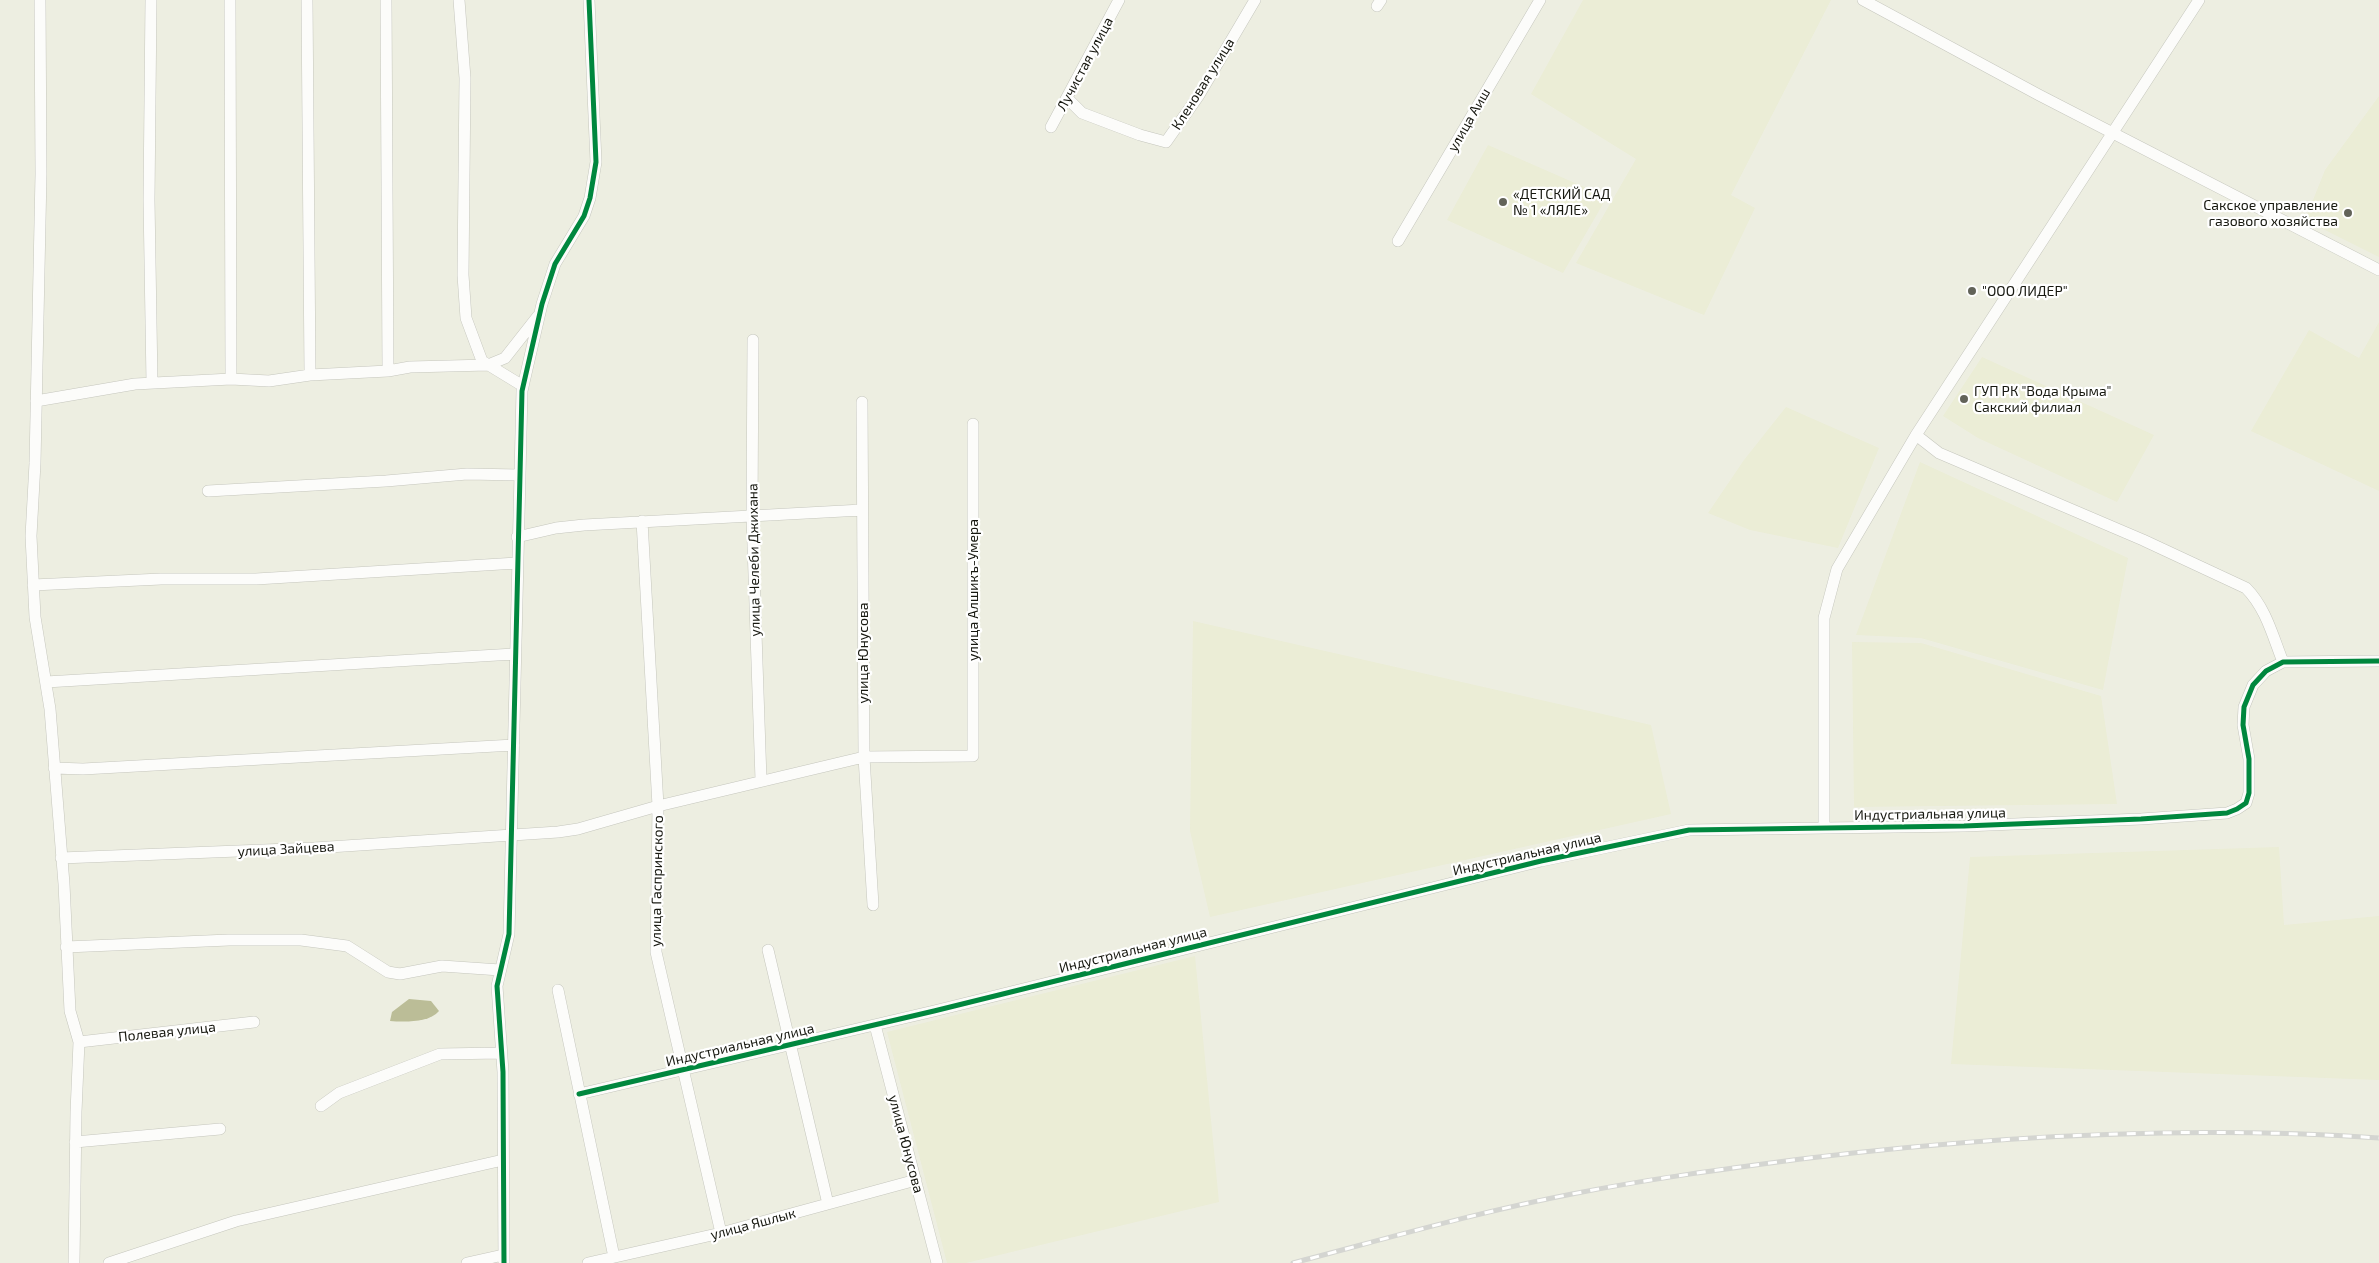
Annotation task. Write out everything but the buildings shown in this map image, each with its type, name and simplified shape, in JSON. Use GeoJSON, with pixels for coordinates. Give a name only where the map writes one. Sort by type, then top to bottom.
{"type":"FeatureCollection","features":[{"type":"Feature","properties":{"kind":"street"},"geometry":{"type":"LineString","coordinates":[[40,0],[41,174],[31,536],[36,618],[46,682],[62,858],[70,1011],[79,1042],[75,1142],[74,1263]]}},
{"type":"Feature","properties":{"kind":"street"},"geometry":{"type":"LineString","coordinates":[[151,0],[149,200],[152,383]]}},
{"type":"Feature","properties":{"kind":"street"},"geometry":{"type":"LineString","coordinates":[[230,0],[231,379]]}},
{"type":"Feature","properties":{"kind":"street"},"geometry":{"type":"LineString","coordinates":[[307,0],[310,375]]}},
{"type":"Feature","properties":{"kind":"street"},"geometry":{"type":"LineString","coordinates":[[386,0],[388,371]]}},
{"type":"Feature","properties":{"kind":"street"},"geometry":{"type":"LineString","coordinates":[[459,0],[465,78],[464,274],[466,318],[482,362],[523,386]]}},
{"type":"Feature","properties":{"kind":"street"},"geometry":{"type":"LineString","coordinates":[[467,1263],[504,1259],[501,1053],[496,986],[509,934],[514,745],[514,654],[523,386],[555,264],[584,216],[594,182],[596,162],[589,0]]}},
{"type":"Feature","properties":{"kind":"street","name":"Лучистая улица"},"geometry":{"type":"LineString","coordinates":[[1051,127],[1119,0]]}},
{"type":"Feature","properties":{"kind":"street","name":"Кленовая улица"},"geometry":{"type":"LineString","coordinates":[[1068,98],[1082,113],[1140,135],[1166,142],[1199,95],[1255,0]]}},
{"type":"Feature","properties":{"kind":"street","name":"улица Аиш"},"geometry":{"type":"LineString","coordinates":[[1398,241],[1540,0]]}},
{"type":"Feature","properties":{"kind":"street"},"geometry":{"type":"LineString","coordinates":[[1863,0],[2113,133],[2379,270]]}},
{"type":"Feature","properties":{"kind":"street"},"geometry":{"type":"LineString","coordinates":[[1824,828],[1824,618],[1837,569],[1916,435],[2200,0]]}},
{"type":"Feature","properties":{"kind":"street"},"geometry":{"type":"LineString","coordinates":[[36,400],[135,384],[231,379],[269,380],[310,375],[388,371],[410,367],[488,365],[505,358],[541,312]]}},
{"type":"Feature","properties":{"kind":"street","name":"улица Челеби Джихана"},"geometry":{"type":"LineString","coordinates":[[753,340],[752,516],[761,780]]}},
{"type":"Feature","properties":{"kind":"street","name":"улица Юнусова"},"geometry":{"type":"LineString","coordinates":[[862,402],[864,757],[873,904]]}},
{"type":"Feature","properties":{"kind":"street","name":"улица Алшикъ-Умера"},"geometry":{"type":"LineString","coordinates":[[973,424],[973,756]]}},
{"type":"Feature","properties":{"kind":"street"},"geometry":{"type":"LineString","coordinates":[[1916,435],[1939,453],[2143,540],[2246,588],[2255,597],[2262,609],[2283,662],[2379,661]]}},
{"type":"Feature","properties":{"kind":"street"},"geometry":{"type":"LineString","coordinates":[[208,491],[386,482],[467,474],[519,475]]}},
{"type":"Feature","properties":{"kind":"street"},"geometry":{"type":"LineString","coordinates":[[518,537],[556,528],[642,521],[862,510]]}},
{"type":"Feature","properties":{"kind":"street","name":"улица Гаспринского"},"geometry":{"type":"LineString","coordinates":[[642,521],[658,806],[656,952],[721,1233]]}},
{"type":"Feature","properties":{"kind":"street"},"geometry":{"type":"LineString","coordinates":[[34,585],[161,579],[256,579],[517,563]]}},
{"type":"Feature","properties":{"kind":"street"},"geometry":{"type":"LineString","coordinates":[[46,682],[514,654]]}},
{"type":"Feature","properties":{"kind":"street","name":"Индустриальная улица"},"geometry":{"type":"LineString","coordinates":[[578,1094],[875,1025],[1541,861],[1689,830],[1964,826],[2141,819],[2227,812],[2237,809],[2246,803],[2249,792],[2249,759],[2243,725],[2244,706],[2252,685],[2266,671],[2283,662]]}},
{"type":"Feature","properties":{"kind":"street"},"geometry":{"type":"LineString","coordinates":[[54,768],[514,745]]}},
{"type":"Feature","properties":{"kind":"street","name":"улица Зайцева"},"geometry":{"type":"LineString","coordinates":[[62,858],[305,848],[511,836],[578,829],[658,806],[761,780],[864,757],[973,756]]}},
{"type":"Feature","properties":{"kind":"street"},"geometry":{"type":"LineString","coordinates":[[66,947],[229,940],[301,940],[347,946],[388,972],[400,974],[442,966],[500,970]]}},
{"type":"Feature","properties":{"kind":"street"},"geometry":{"type":"LineString","coordinates":[[768,950],[828,1204]]}},
{"type":"Feature","properties":{"kind":"street"},"geometry":{"type":"LineString","coordinates":[[558,990],[578,1094],[614,1257]]}},
{"type":"Feature","properties":{"kind":"street","name":"Полевая улица"},"geometry":{"type":"LineString","coordinates":[[79,1042],[254,1022]]}},
{"type":"Feature","properties":{"kind":"street","name":"улица Юнусова"},"geometry":{"type":"LineString","coordinates":[[875,1025],[937,1263]]}},
{"type":"Feature","properties":{"kind":"street"},"geometry":{"type":"LineString","coordinates":[[322,1106],[339,1094],[440,1054],[501,1053]]}},
{"type":"Feature","properties":{"kind":"street"},"geometry":{"type":"LineString","coordinates":[[75,1142],[220,1129]]}},
{"type":"Feature","properties":{"kind":"street"},"geometry":{"type":"LineString","coordinates":[[109,1263],[236,1221],[503,1160]]}},
{"type":"Feature","properties":{"kind":"street","name":"улица Яшлык"},"geometry":{"type":"LineString","coordinates":[[588,1263],[721,1233],[916,1180]]}},
{"type":"Feature","properties":{"kind":"shaded area"},"geometry":{"type":"Polygon","coordinates":[[[1583,0],[1831,0],[1731,195],[1755,208],[1704,315],[1576,263],[1636,159],[1531,94],[1583,0]]]}},
{"type":"Feature","properties":{"kind":"shaded area"},"geometry":{"type":"Polygon","coordinates":[[[2379,96],[2379,257],[2305,220],[2325,170],[2379,96]]]}},
{"type":"Feature","properties":{"kind":"shaded area"},"geometry":{"type":"Polygon","coordinates":[[[1488,145],[1607,197],[1563,273],[1447,220],[1488,145]]]}},
{"type":"Feature","properties":{"kind":"shaded area"},"geometry":{"type":"Polygon","coordinates":[[[2379,322],[2379,491],[2251,431],[2309,330],[2359,358],[2379,322]]]}},
{"type":"Feature","properties":{"kind":"shaded area"},"geometry":{"type":"Polygon","coordinates":[[[1982,357],[2154,435],[2117,502],[1978,438],[1943,416],[1982,357]]]}},
{"type":"Feature","properties":{"kind":"shaded area"},"geometry":{"type":"Polygon","coordinates":[[[1786,407],[1879,448],[1838,548],[1750,530],[1708,513],[1744,460],[1786,407]]]}},
{"type":"Feature","properties":{"kind":"shaded area"},"geometry":{"type":"Polygon","coordinates":[[[1920,462],[2128,558],[2103,690],[1921,638],[1856,635],[1920,462]]]}},
{"type":"Feature","properties":{"kind":"shaded area"},"geometry":{"type":"Polygon","coordinates":[[[1193,621],[1651,725],[1671,814],[1210,917],[1190,831],[1193,621]]]}},
{"type":"Feature","properties":{"kind":"shaded area"},"geometry":{"type":"Polygon","coordinates":[[[1852,642],[1921,643],[2101,696],[2117,804],[1854,807],[1852,642]]]}},
{"type":"Feature","properties":{"kind":"shaded area"},"geometry":{"type":"Polygon","coordinates":[[[2279,847],[2284,925],[2379,916],[2379,1080],[1951,1064],[1970,857],[2279,847]]]}},
{"type":"Feature","properties":{"kind":"shaded area"},"geometry":{"type":"Polygon","coordinates":[[[1195,956],[1219,1202],[966,1263],[947,1263],[887,1032],[1195,956]]]}},
{"type":"Feature","properties":{"kind":"shaded area"},"geometry":{"type":"Polygon","coordinates":[[[409,999],[431,1001],[439,1011],[435,1015],[423,1020],[390,1021],[392,1012],[409,999]]]}},
{"type":"Feature","properties":{"kind":"railway"},"geometry":{"type":"LineString","coordinates":[[1293,1263],[1432,1226],[1537,1201],[1658,1179],[1801,1159],[1945,1144],[2089,1135],[2234,1133],[2307,1134],[2379,1138]]}},
{"type":"Feature","properties":{"kind":"cycle path"},"geometry":{"type":"LineString","coordinates":[[504,1263],[503,1072],[497,986],[509,934],[522,391],[542,304],[555,264],[584,216],[590,198],[596,162],[589,0]]}},
{"type":"Feature","properties":{"kind":"cycle path"},"geometry":{"type":"LineString","coordinates":[[579,1094],[934,1011],[1541,861],[1689,830],[1964,826],[2141,819],[2227,813],[2246,803],[2249,793],[2249,759],[2243,725],[2244,707],[2253,685],[2266,671],[2283,662],[2379,661]]}},
{"type":"Feature","properties":{"kind":"place","name":"«ДЕТСКИЙ САД № 1 «ЛЯЛЕ»"},"geometry":{"type":"Point","coordinates":[1503,202]}},
{"type":"Feature","properties":{"kind":"place","name":"Сакское управление газового хозяйства"},"geometry":{"type":"Point","coordinates":[2348,213]}},
{"type":"Feature","properties":{"kind":"place","name":"\"ООО ЛИДЕР\""},"geometry":{"type":"Point","coordinates":[1972,291]}},
{"type":"Feature","properties":{"kind":"place","name":"ГУП РК \"Вода Крыма\" Сакский филиал"},"geometry":{"type":"Point","coordinates":[1964,399]}}]}
